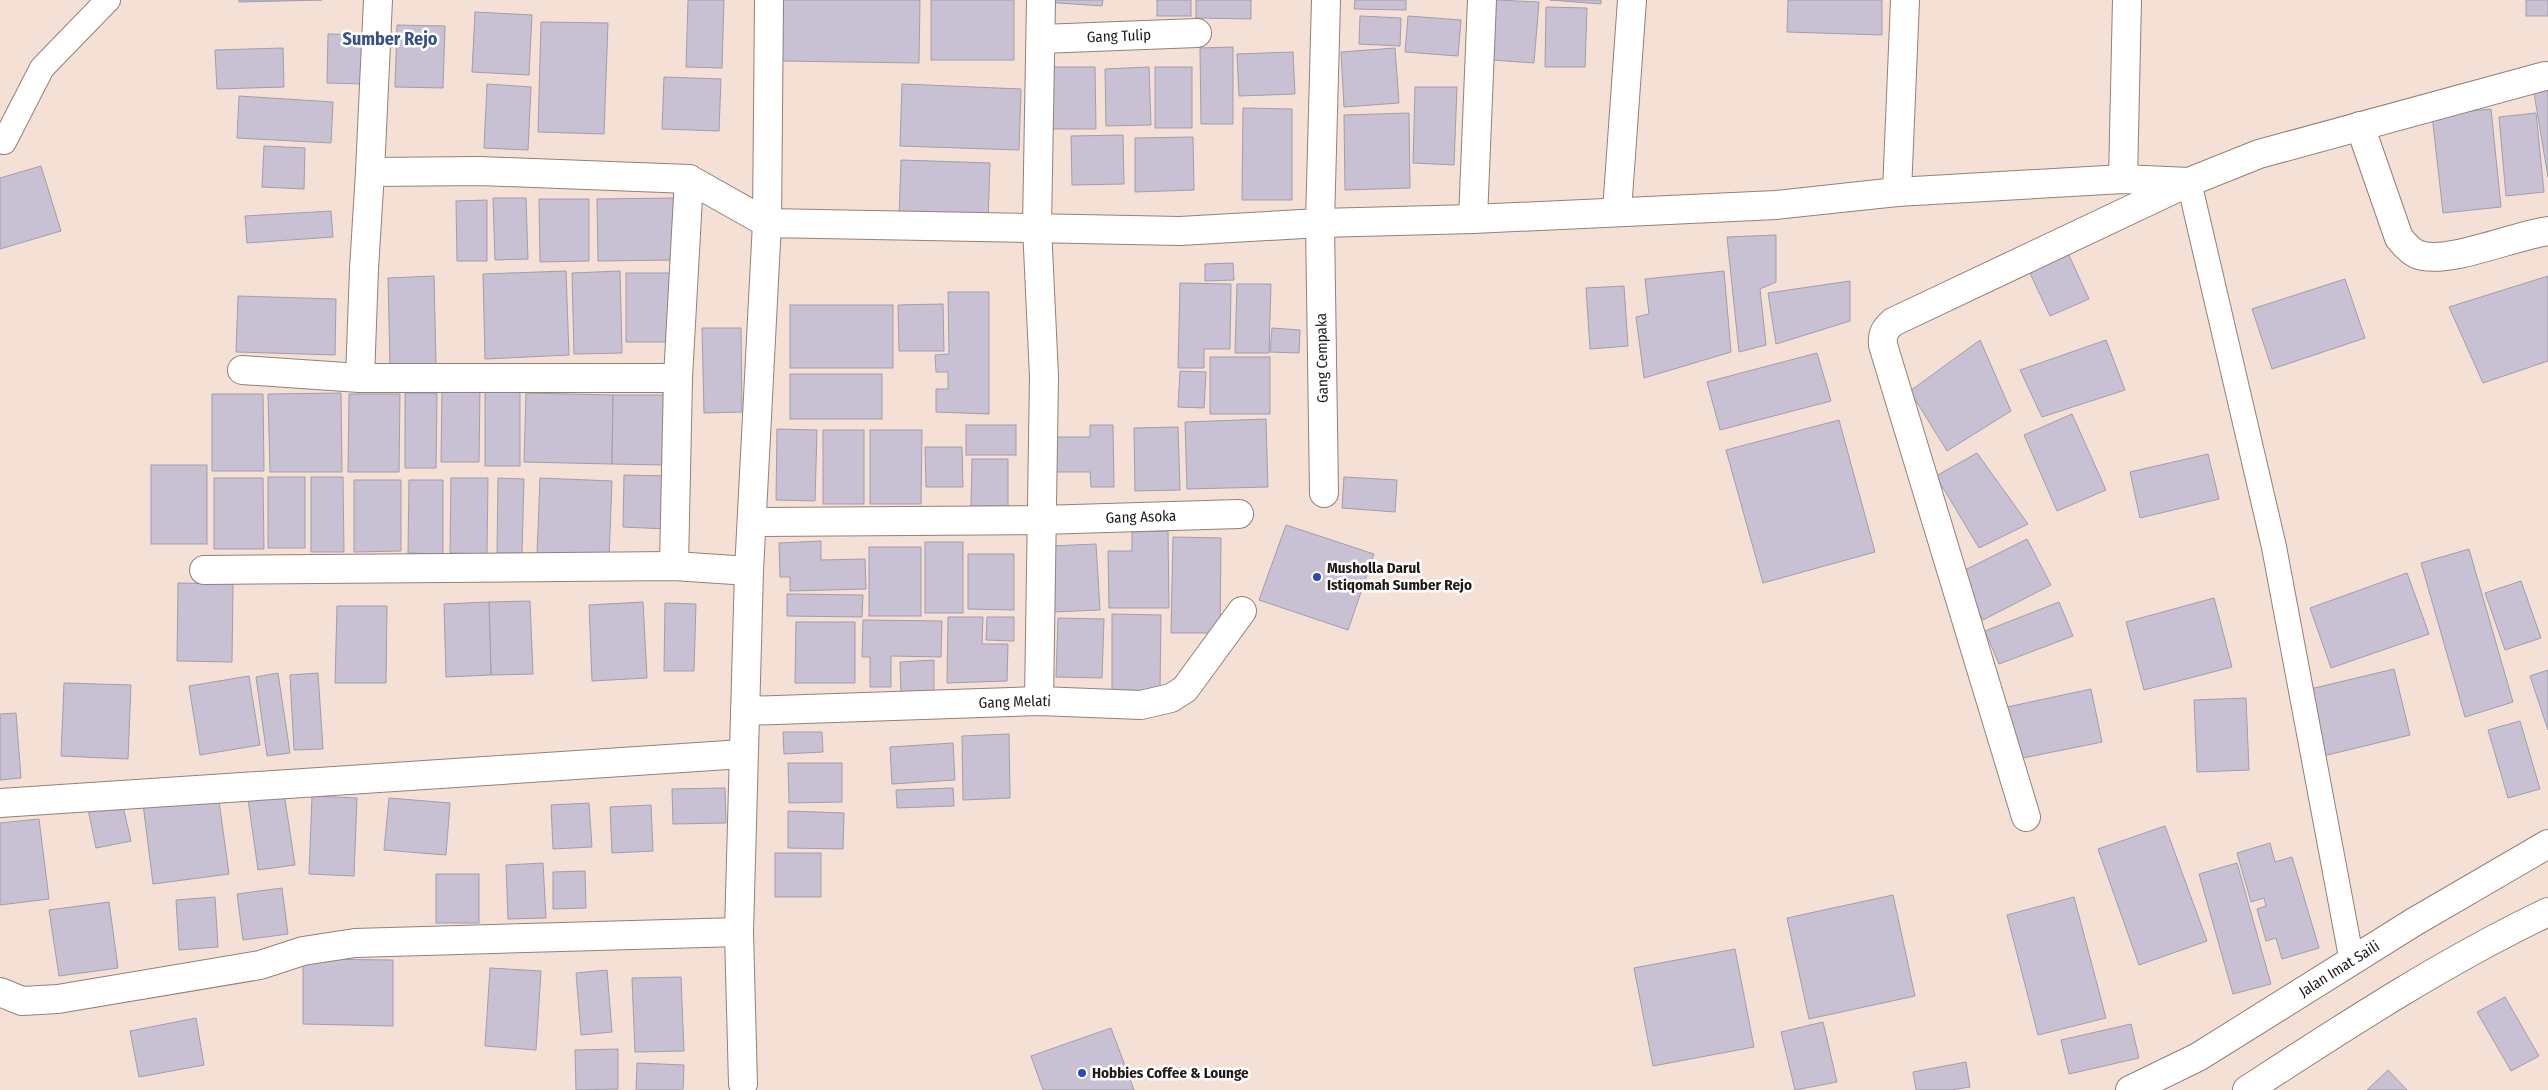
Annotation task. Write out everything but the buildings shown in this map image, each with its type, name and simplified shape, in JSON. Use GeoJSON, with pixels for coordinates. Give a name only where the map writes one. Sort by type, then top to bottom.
{"type":"FeatureCollection","features":[{"type":"Feature","properties":{"kind":"street"},"geometry":{"type":"LineString","coordinates":[[360,378],[378,0]]}},
{"type":"Feature","properties":{"kind":"street"},"geometry":{"type":"LineString","coordinates":[[743,1084],[739,932],[743,754],[749,571],[767,223],[769,0]]}},
{"type":"Feature","properties":{"kind":"street"},"geometry":{"type":"LineString","coordinates":[[1039,701],[1044,376],[1037,227],[1041,0]]}},
{"type":"Feature","properties":{"kind":"street","name":"Gang Cempaka"},"geometry":{"type":"LineString","coordinates":[[1324,493],[1320,223],[1326,0]]}},
{"type":"Feature","properties":{"kind":"street"},"geometry":{"type":"LineString","coordinates":[[1473,219],[1482,0]]}},
{"type":"Feature","properties":{"kind":"street"},"geometry":{"type":"LineString","coordinates":[[1617,211],[1632,0]]}},
{"type":"Feature","properties":{"kind":"street"},"geometry":{"type":"LineString","coordinates":[[1897,192],[1905,0]]}},
{"type":"Feature","properties":{"kind":"street"},"geometry":{"type":"LineString","coordinates":[[2123,178],[2127,0]]}},
{"type":"Feature","properties":{"kind":"street","name":"Gang Tulip"},"geometry":{"type":"LineString","coordinates":[[1041,39],[1197,33]]}},
{"type":"Feature","properties":{"kind":"street"},"geometry":{"type":"LineString","coordinates":[[2026,817],[1882,337],[1886,329],[1893,322],[2189,182],[2259,154],[2545,76]]}},
{"type":"Feature","properties":{"kind":"street"},"geometry":{"type":"LineString","coordinates":[[2360,126],[2399,238],[2408,250],[2421,256],[2450,255],[2548,231]]}},
{"type":"Feature","properties":{"kind":"street"},"geometry":{"type":"LineString","coordinates":[[370,172],[480,171],[689,178],[767,223],[1180,231],[1320,223],[1473,219],[1617,211],[1776,206],[1897,192],[2123,178],[2189,182]]}},
{"type":"Feature","properties":{"kind":"street"},"geometry":{"type":"LineString","coordinates":[[674,566],[678,378],[689,178]]}},
{"type":"Feature","properties":{"kind":"street"},"geometry":{"type":"LineString","coordinates":[[242,370],[360,378],[678,378]]}},
{"type":"Feature","properties":{"kind":"street","name":"Gang Asoka"},"geometry":{"type":"LineString","coordinates":[[752,522],[1041,520],[1239,514]]}},
{"type":"Feature","properties":{"kind":"street"},"geometry":{"type":"LineString","coordinates":[[204,570],[674,566],[749,571]]}},
{"type":"Feature","properties":{"kind":"street","name":"Gang Melati"},"geometry":{"type":"LineString","coordinates":[[745,712],[1039,701],[1142,705],[1170,698],[1185,689],[1242,611]]}},
{"type":"Feature","properties":{"kind":"street"},"geometry":{"type":"LineString","coordinates":[[0,803],[743,754]]}},
{"type":"Feature","properties":{"kind":"street","name":"Jalan Imat Saili"},"geometry":{"type":"LineString","coordinates":[[2130,1090],[2198,1057],[2414,922],[2548,844]]}},
{"type":"Feature","properties":{"kind":"street"},"geometry":{"type":"LineString","coordinates":[[2247,1090],[2313,1047],[2496,937],[2548,912]]}},
{"type":"Feature","properties":{"kind":"street"},"geometry":{"type":"LineString","coordinates":[[0,992],[22,1001],[58,999],[260,965],[303,951],[355,943],[739,932]]}},
{"type":"Feature","properties":{"kind":"lane"},"geometry":{"type":"LineString","coordinates":[[4,142],[42,68],[108,0]]}},
{"type":"Feature","properties":{"kind":"lane"},"geometry":{"type":"LineString","coordinates":[[2189,182],[2274,547],[2352,962]]}},
{"type":"Feature","properties":{"kind":"place","name":"Musholla Darul Istiqomah Sumber Rejo"},"geometry":{"type":"Point","coordinates":[1317,577]}},
{"type":"Feature","properties":{"kind":"place","name":"Hobbies Coffee & Lounge"},"geometry":{"type":"Point","coordinates":[1082,1073]}},
{"type":"Feature","properties":{"kind":"district","name":"Sumber Rejo"},"geometry":{"type":"Point","coordinates":[390,39]}}]}
